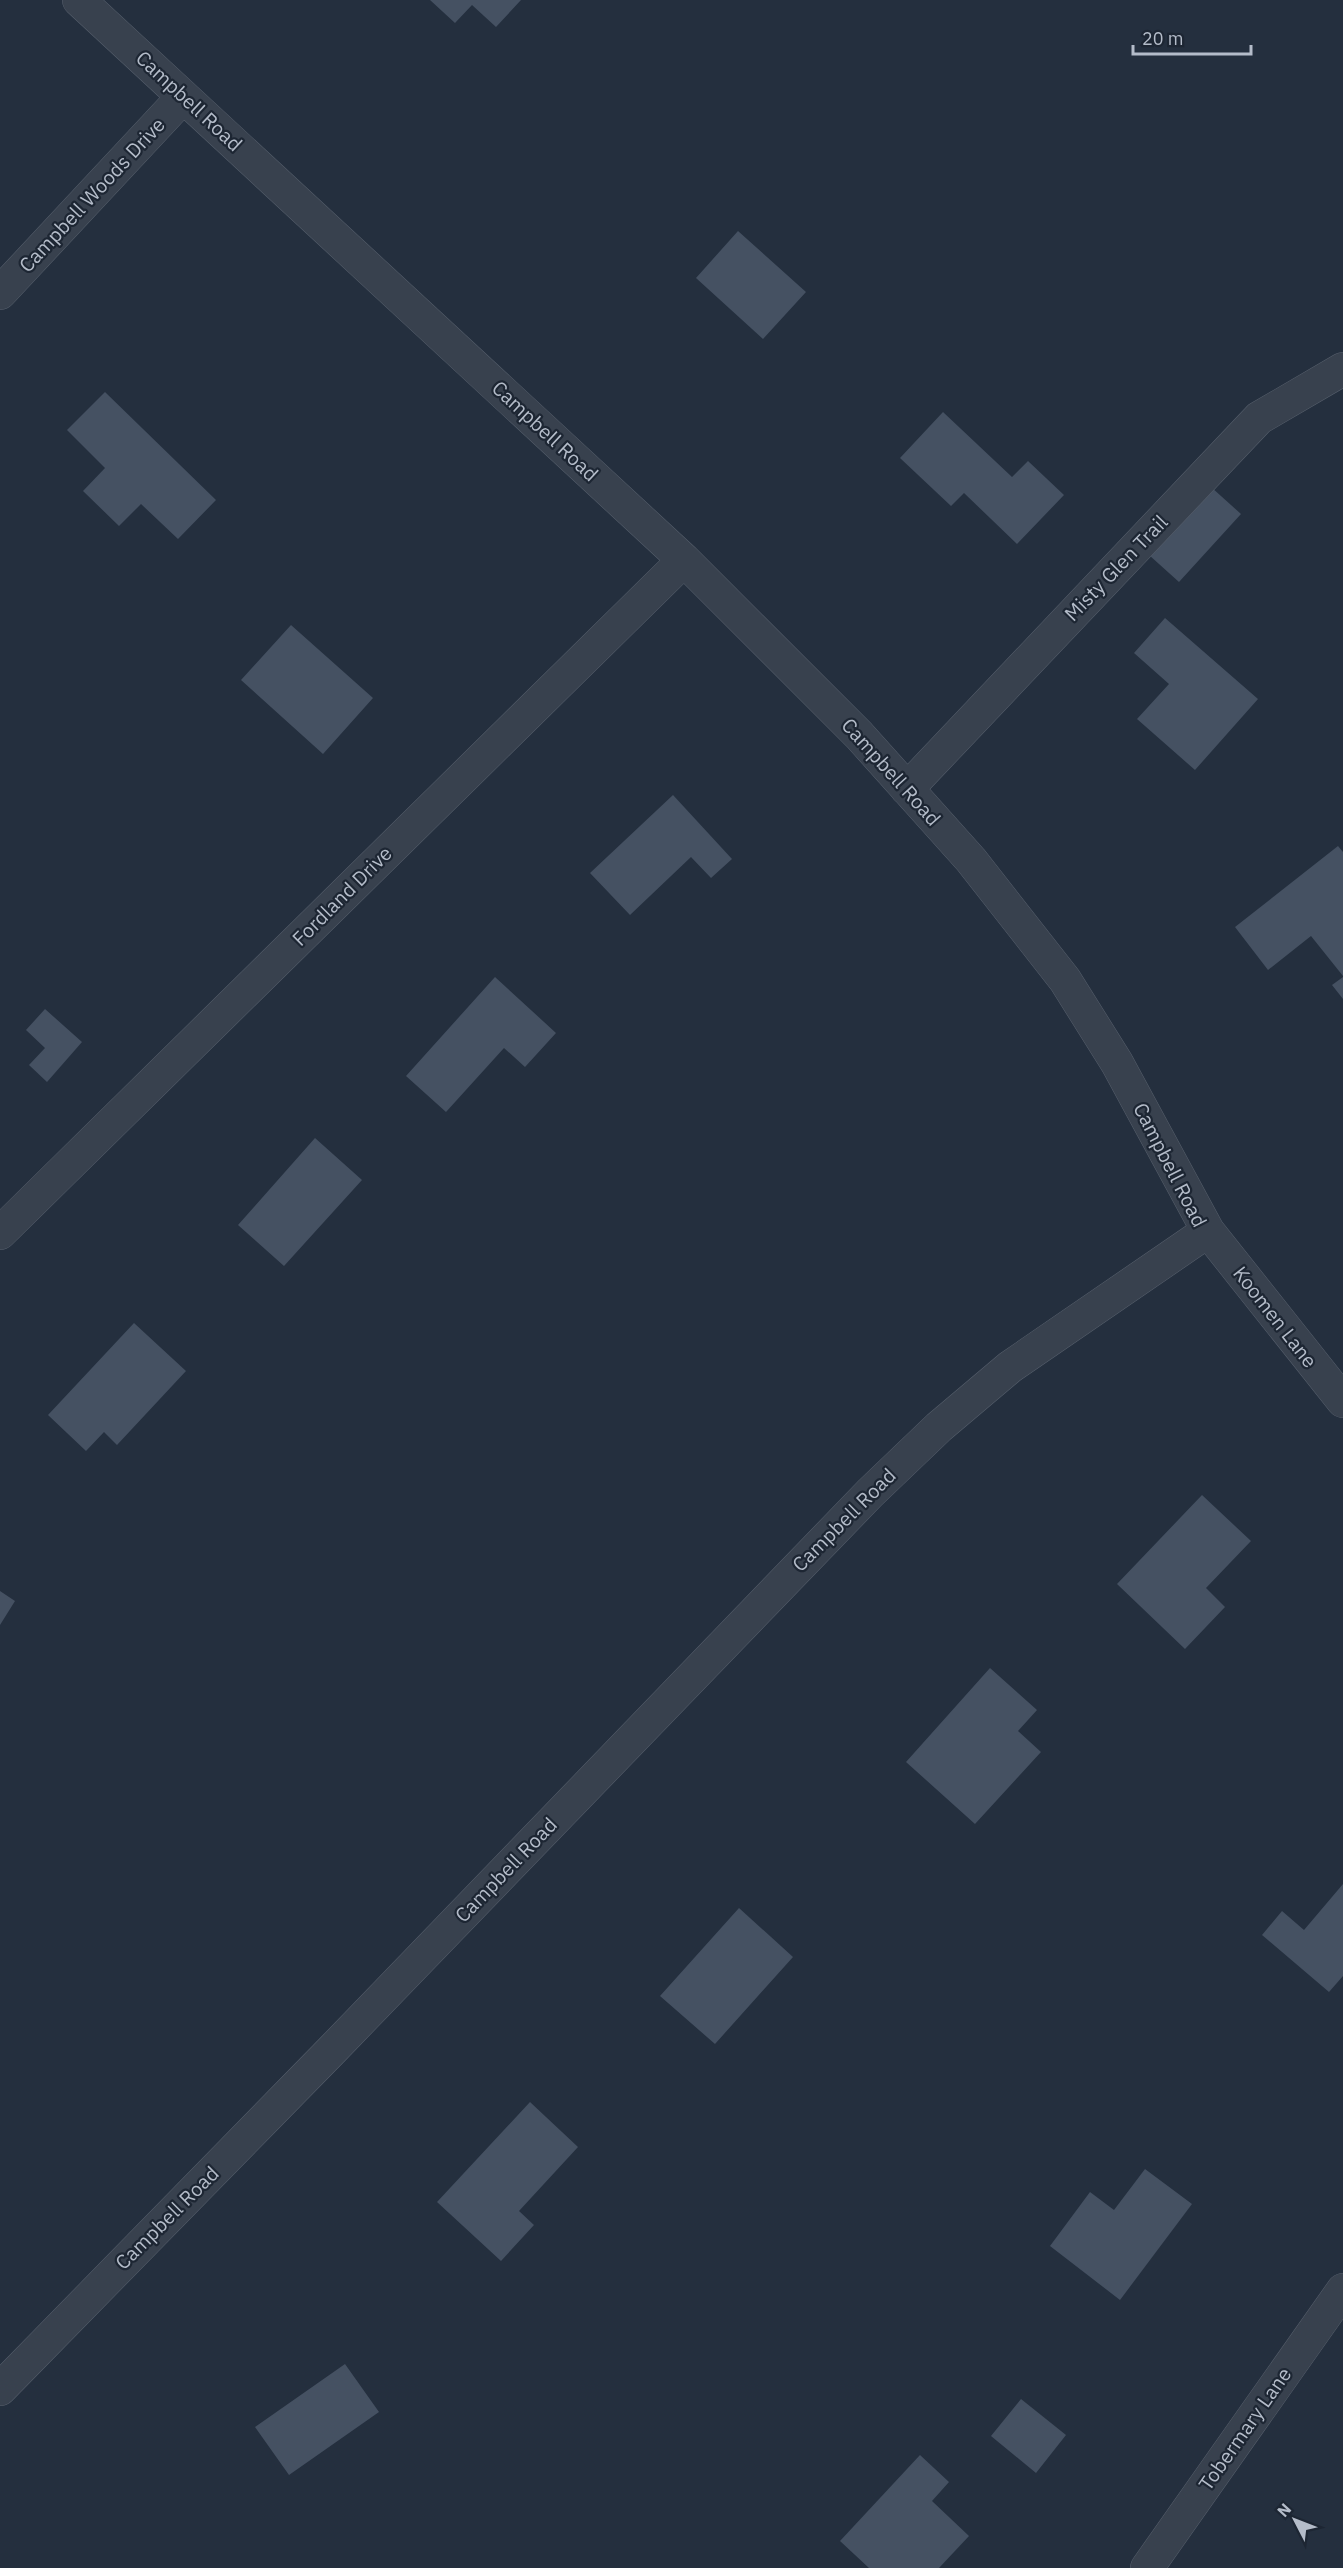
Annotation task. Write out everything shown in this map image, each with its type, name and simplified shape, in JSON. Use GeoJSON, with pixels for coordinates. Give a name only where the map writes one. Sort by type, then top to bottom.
{"type":"FeatureCollection","features":[{"type":"Feature","properties":{"kind":"street","name":"Campbell Road"},"geometry":{"type":"LineString","coordinates":[[0,2388],[333,2049],[870,1493],[939,1427],[1010,1367],[1208,1231],[1117,1063],[1076,996],[1011,909],[859,735],[684,560],[79,0]]}},
{"type":"Feature","properties":{"kind":"street","name":"Campbell Woods Drive"},"geometry":{"type":"LineString","coordinates":[[0,293],[183,97]]}},
{"type":"Feature","properties":{"kind":"street","name":"Misty Glen Trail"},"geometry":{"type":"LineString","coordinates":[[906,789],[1259,418],[1343,369]]}},
{"type":"Feature","properties":{"kind":"street","name":"Fordland Drive"},"geometry":{"type":"LineString","coordinates":[[0,1233],[684,560]]}},
{"type":"Feature","properties":{"kind":"street","name":"Koomen Lane"},"geometry":{"type":"LineString","coordinates":[[1208,1231],[1343,1401]]}},
{"type":"Feature","properties":{"kind":"street","name":"Tobermary Lane"},"geometry":{"type":"LineString","coordinates":[[1147,2568],[1343,2290]]}},
{"type":"Feature","properties":{"kind":"building"},"geometry":{"type":"Polygon","coordinates":[[[430,0],[521,0],[496,27],[472,5],[455,23],[430,0]]]}},
{"type":"Feature","properties":{"kind":"building"},"geometry":{"type":"Polygon","coordinates":[[[738,231],[806,292],[763,339],[696,278],[738,231]]]}},
{"type":"Feature","properties":{"kind":"building"},"geometry":{"type":"Polygon","coordinates":[[[105,392],[216,500],[178,539],[141,504],[119,526],[83,491],[105,468],[67,430],[105,392]]]}},
{"type":"Feature","properties":{"kind":"building"},"geometry":{"type":"Polygon","coordinates":[[[943,412],[1012,477],[1028,461],[1064,495],[1017,544],[964,493],[951,506],[900,458],[943,412]]]}},
{"type":"Feature","properties":{"kind":"building"},"geometry":{"type":"Polygon","coordinates":[[[1211,487],[1241,514],[1179,582],[1149,555],[1211,487]]]}},
{"type":"Feature","properties":{"kind":"building"},"geometry":{"type":"Polygon","coordinates":[[[1165,618],[1258,699],[1195,770],[1137,719],[1169,684],[1134,653],[1165,618]]]}},
{"type":"Feature","properties":{"kind":"building"},"geometry":{"type":"Polygon","coordinates":[[[291,625],[373,698],[323,754],[241,680],[291,625]]]}},
{"type":"Feature","properties":{"kind":"building"},"geometry":{"type":"Polygon","coordinates":[[[673,795],[732,859],[711,878],[691,857],[630,915],[590,873],[673,795]]]}},
{"type":"Feature","properties":{"kind":"building"},"geometry":{"type":"Polygon","coordinates":[[[1338,846],[1343,852],[1343,976],[1311,936],[1268,970],[1235,927],[1338,846]]]}},
{"type":"Feature","properties":{"kind":"building"},"geometry":{"type":"Polygon","coordinates":[[[495,977],[556,1033],[525,1067],[504,1048],[446,1112],[406,1076],[495,977]]]}},
{"type":"Feature","properties":{"kind":"building"},"geometry":{"type":"Polygon","coordinates":[[[1343,977],[1343,999],[1332,985],[1343,977]]]}},
{"type":"Feature","properties":{"kind":"building"},"geometry":{"type":"Polygon","coordinates":[[[45,1009],[82,1042],[47,1082],[29,1065],[45,1048],[26,1030],[45,1009]]]}},
{"type":"Feature","properties":{"kind":"building"},"geometry":{"type":"Polygon","coordinates":[[[315,1138],[362,1180],[284,1266],[238,1225],[315,1138]]]}},
{"type":"Feature","properties":{"kind":"building"},"geometry":{"type":"Polygon","coordinates":[[[134,1323],[186,1371],[117,1445],[104,1432],[86,1451],[48,1415],[134,1323]]]}},
{"type":"Feature","properties":{"kind":"building"},"geometry":{"type":"Polygon","coordinates":[[[1202,1495],[1251,1541],[1206,1588],[1225,1607],[1185,1649],[1117,1584],[1202,1495]]]}},
{"type":"Feature","properties":{"kind":"building"},"geometry":{"type":"Polygon","coordinates":[[[0,1591],[15,1601],[0,1625],[0,1591]]]}},
{"type":"Feature","properties":{"kind":"building"},"geometry":{"type":"Polygon","coordinates":[[[990,1668],[1037,1710],[1018,1731],[1041,1752],[975,1824],[906,1762],[990,1668]]]}},
{"type":"Feature","properties":{"kind":"building"},"geometry":{"type":"Polygon","coordinates":[[[1343,1884],[1343,1976],[1329,1992],[1262,1935],[1282,1911],[1304,1930],[1343,1884]]]}},
{"type":"Feature","properties":{"kind":"building"},"geometry":{"type":"Polygon","coordinates":[[[739,1908],[793,1957],[715,2044],[660,1996],[739,1908]]]}},
{"type":"Feature","properties":{"kind":"building"},"geometry":{"type":"Polygon","coordinates":[[[530,2102],[578,2147],[519,2211],[534,2225],[501,2261],[437,2202],[530,2102]]]}},
{"type":"Feature","properties":{"kind":"building"},"geometry":{"type":"Polygon","coordinates":[[[1145,2169],[1192,2204],[1120,2300],[1050,2246],[1090,2192],[1114,2210],[1145,2169]]]}},
{"type":"Feature","properties":{"kind":"building"},"geometry":{"type":"Polygon","coordinates":[[[345,2364],[379,2412],[289,2475],[255,2427],[345,2364]]]}},
{"type":"Feature","properties":{"kind":"building"},"geometry":{"type":"Polygon","coordinates":[[[1021,2399],[1066,2435],[1036,2473],[991,2436],[1021,2399]]]}},
{"type":"Feature","properties":{"kind":"building"},"geometry":{"type":"Polygon","coordinates":[[[920,2455],[949,2482],[932,2501],[969,2536],[939,2568],[869,2568],[840,2541],[920,2455]]]}}]}
